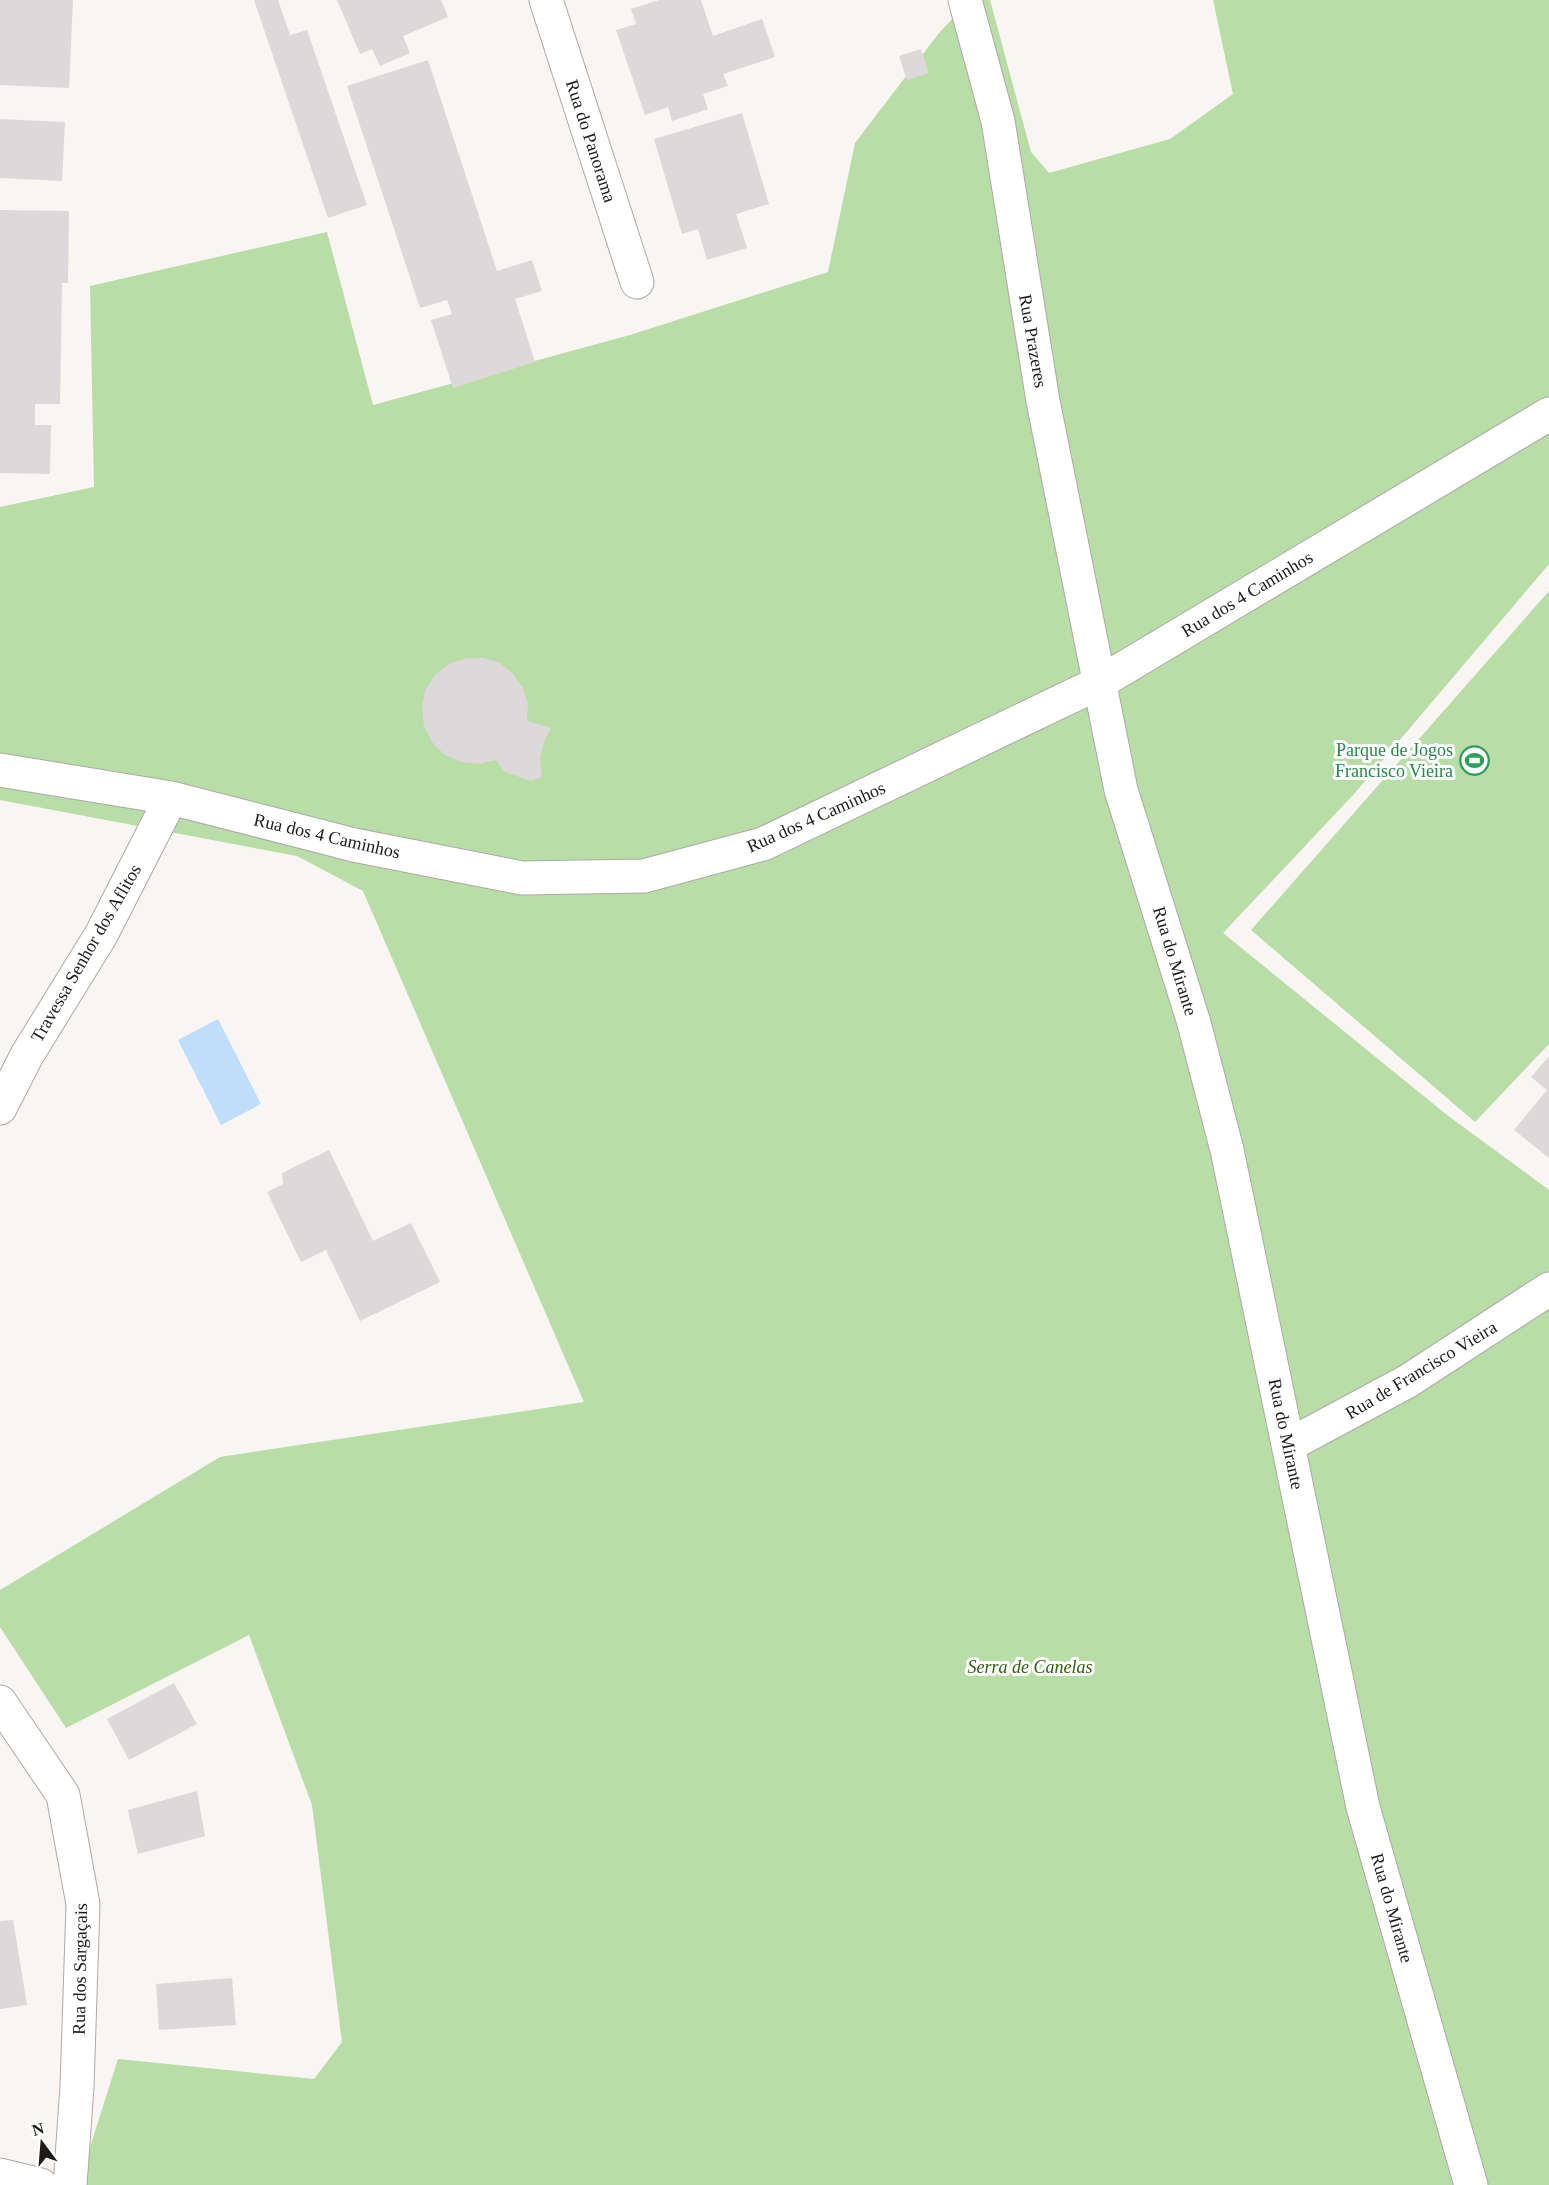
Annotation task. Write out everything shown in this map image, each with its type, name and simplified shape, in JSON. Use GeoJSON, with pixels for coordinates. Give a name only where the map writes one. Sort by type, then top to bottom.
{"type":"FeatureCollection","features":[{"type":"Feature","properties":{"kind":"street","name":"Rua do Panorama"},"geometry":{"type":"LineString","coordinates":[[546,0],[637,282]]}},
{"type":"Feature","properties":{"kind":"street","name":"Rua Prazeres"},"geometry":{"type":"LineString","coordinates":[[965,0],[998,121],[1043,401],[1099,683]]}},
{"type":"Feature","properties":{"kind":"street","name":"Rua dos 4 Caminhos"},"geometry":{"type":"LineString","coordinates":[[0,770],[171,798],[354,845],[522,878],[644,876],[763,844],[1099,683],[1549,414]]}},
{"type":"Feature","properties":{"kind":"street","name":"Rua do Mirante"},"geometry":{"type":"LineString","coordinates":[[1099,683],[1121,790],[1194,1023],[1227,1150],[1363,1807],[1471,2185]]}},
{"type":"Feature","properties":{"kind":"street","name":"Travessa Senhor dos Aflitos"},"geometry":{"type":"LineString","coordinates":[[0,1108],[27,1055],[100,935],[171,798]]}},
{"type":"Feature","properties":{"kind":"street","name":"Rua de Francisco Vieira"},"geometry":{"type":"LineString","coordinates":[[1289,1445],[1407,1381],[1549,1288]]}},
{"type":"Feature","properties":{"kind":"street","name":"Rua dos Sargaçais"},"geometry":{"type":"LineString","coordinates":[[0,1702],[63,1795],[83,1904],[77,2087],[70,2185]]}},
{"type":"Feature","properties":{"kind":"street"},"geometry":{"type":"LineString","coordinates":[[0,2175],[41,2185]]}},
{"type":"Feature","properties":{"kind":"green space","name":"Serra de Canelas"},"geometry":{"type":"Polygon","coordinates":[[[970,0],[990,0],[1031,152],[1049,173],[1170,139],[1233,94],[1213,0],[1549,0],[1549,564],[1354,794],[1223,933],[1447,1115],[1549,1190],[1549,2185],[78,2185],[118,2059],[314,2079],[342,2042],[312,1805],[249,1635],[66,1728],[0,1627],[0,1590],[220,1457],[584,1402],[363,891],[297,856],[0,800],[0,507],[94,487],[90,286],[327,232],[373,405],[630,335],[828,272],[855,143],[939,33],[970,0]]]}},
{"type":"Feature","properties":{"kind":"green space","name":"Parque de Jogos Francisco Vieira"},"geometry":{"type":"Polygon","coordinates":[[[1549,591],[1549,1044],[1475,1122],[1251,930],[1549,591]]]}},
{"type":"Feature","properties":{"kind":"water"},"geometry":{"type":"Polygon","coordinates":[[[218,1019],[261,1104],[221,1125],[178,1040],[218,1019]]]}},
{"type":"Feature","properties":{"kind":"building"},"geometry":{"type":"Polygon","coordinates":[[[0,0],[73,0],[69,88],[0,85],[0,0]]]}},
{"type":"Feature","properties":{"kind":"building"},"geometry":{"type":"Polygon","coordinates":[[[254,0],[278,0],[290,35],[307,30],[367,205],[328,218],[254,0]]]}},
{"type":"Feature","properties":{"kind":"building"},"geometry":{"type":"Polygon","coordinates":[[[337,0],[441,0],[448,17],[403,36],[410,53],[380,66],[372,49],[360,54],[337,0]]]}},
{"type":"Feature","properties":{"kind":"building"},"geometry":{"type":"Polygon","coordinates":[[[659,0],[701,0],[713,36],[762,19],[775,57],[723,74],[728,86],[703,94],[708,109],[672,121],[668,107],[645,115],[616,30],[636,24],[631,9],[659,0]]]}},
{"type":"Feature","properties":{"kind":"building"},"geometry":{"type":"Polygon","coordinates":[[[921,49],[929,73],[907,80],[899,56],[921,49]]]}},
{"type":"Feature","properties":{"kind":"building"},"geometry":{"type":"Polygon","coordinates":[[[428,60],[497,271],[532,260],[542,291],[515,299],[535,362],[453,388],[431,320],[452,314],[447,300],[420,308],[347,86],[428,60]]]}},
{"type":"Feature","properties":{"kind":"building"},"geometry":{"type":"Polygon","coordinates":[[[742,113],[769,204],[736,214],[747,248],[707,260],[698,229],[682,234],[654,139],[742,113]]]}},
{"type":"Feature","properties":{"kind":"building"},"geometry":{"type":"Polygon","coordinates":[[[0,119],[65,122],[62,181],[0,178],[0,119]]]}},
{"type":"Feature","properties":{"kind":"building"},"geometry":{"type":"Polygon","coordinates":[[[0,210],[69,211],[68,283],[62,283],[60,404],[35,404],[35,425],[51,425],[50,474],[0,473],[0,210]]]}},
{"type":"Feature","properties":{"kind":"building"},"geometry":{"type":"Polygon","coordinates":[[[467,658],[484,658],[500,663],[513,674],[523,688],[528,704],[527,721],[551,728],[544,741],[540,759],[542,777],[531,781],[505,772],[496,760],[479,764],[461,762],[445,755],[432,742],[424,726],[422,708],[425,690],[435,675],[449,664],[467,658]]]}},
{"type":"Feature","properties":{"kind":"building"},"geometry":{"type":"Polygon","coordinates":[[[1549,1056],[1549,1158],[1514,1130],[1547,1090],[1531,1077],[1549,1056]]]}},
{"type":"Feature","properties":{"kind":"building"},"geometry":{"type":"Polygon","coordinates":[[[329,1150],[373,1241],[411,1223],[440,1282],[360,1321],[326,1250],[301,1262],[267,1192],[283,1184],[282,1173],[329,1150]]]}},
{"type":"Feature","properties":{"kind":"building"},"geometry":{"type":"Polygon","coordinates":[[[174,1683],[197,1724],[129,1760],[107,1719],[174,1683]]]}},
{"type":"Feature","properties":{"kind":"building"},"geometry":{"type":"Polygon","coordinates":[[[197,1791],[205,1836],[138,1854],[128,1810],[197,1791]]]}},
{"type":"Feature","properties":{"kind":"building"},"geometry":{"type":"Polygon","coordinates":[[[13,1920],[27,2005],[0,2009],[0,1921],[13,1920]]]}},
{"type":"Feature","properties":{"kind":"building"},"geometry":{"type":"Polygon","coordinates":[[[232,1978],[236,2025],[159,2030],[156,1984],[232,1978]]]}},
{"type":"Feature","properties":{"kind":"place","name":"Parque de Jogos Francisco Vieira"},"geometry":{"type":"Point","coordinates":[1474,760]}}]}
